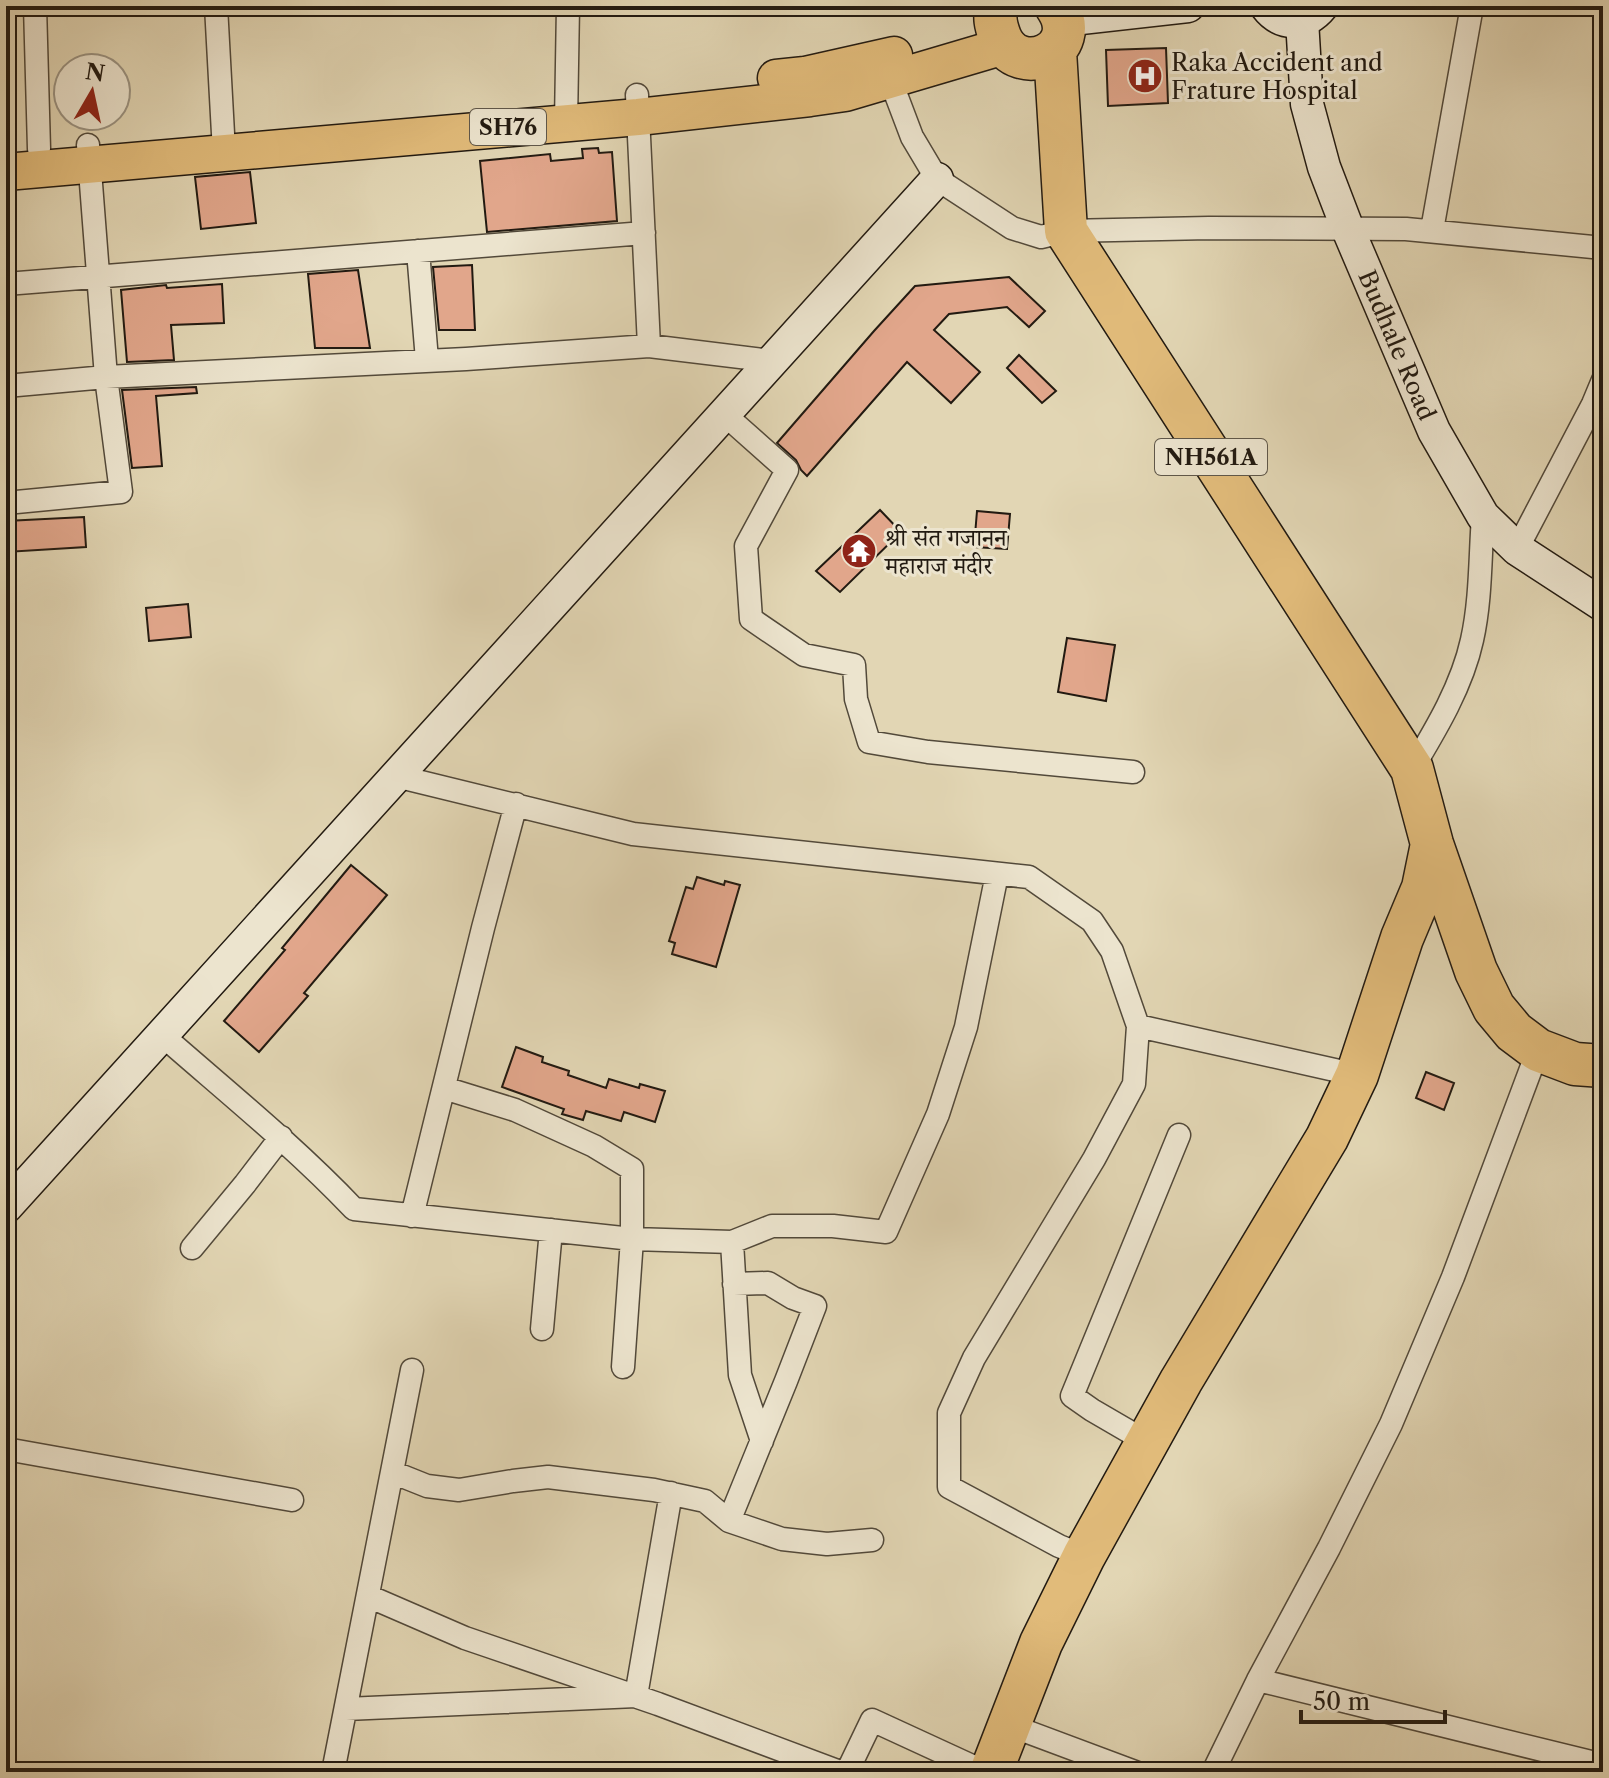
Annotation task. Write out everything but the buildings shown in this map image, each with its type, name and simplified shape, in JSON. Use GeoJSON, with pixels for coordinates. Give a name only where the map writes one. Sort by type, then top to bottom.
{"type":"FeatureCollection","features":[{"type":"Feature","properties":{"kind":"highway"},"geometry":{"type":"LineString","coordinates":[[999,26],[1014,54],[1035,58],[1058,26]]}},
{"type":"Feature","properties":{"kind":"highway","name":"NH561A"},"geometry":{"type":"LineString","coordinates":[[1058,26],[1066,231],[1412,769],[1432,844],[1476,971],[1494,1008],[1514,1032],[1538,1050],[1575,1064],[1603,1066]]}},
{"type":"Feature","properties":{"kind":"highway"},"geometry":{"type":"LineString","coordinates":[[991,1772],[1041,1643],[1084,1556],[1189,1367],[1327,1138],[1357,1075],[1402,938],[1423,888],[1432,844]]}},
{"type":"Feature","properties":{"kind":"main road","name":"SH76"},"geometry":{"type":"LineString","coordinates":[[6,172],[89,154],[638,106],[805,75],[886,68],[999,26]]}},
{"type":"Feature","properties":{"kind":"main road","name":"SH76"},"geometry":{"type":"LineString","coordinates":[[22,151],[89,154]]}},
{"type":"Feature","properties":{"kind":"street"},"geometry":{"type":"LineString","coordinates":[[22,151],[35,6]]}},
{"type":"Feature","properties":{"kind":"street"},"geometry":{"type":"LineString","coordinates":[[216,6],[223,142]]}},
{"type":"Feature","properties":{"kind":"street"},"geometry":{"type":"LineString","coordinates":[[566,112],[568,6]]}},
{"type":"Feature","properties":{"kind":"street"},"geometry":{"type":"LineString","coordinates":[[1058,26],[1188,6]]}},
{"type":"Feature","properties":{"kind":"street"},"geometry":{"type":"LineString","coordinates":[[1266,6],[1280,19],[1291,22],[1312,13]]}},
{"type":"Feature","properties":{"kind":"street"},"geometry":{"type":"LineString","coordinates":[[1432,230],[1472,6]]}},
{"type":"Feature","properties":{"kind":"street","name":"Budhale Road"},"geometry":{"type":"LineString","coordinates":[[1312,13],[1307,104],[1324,167],[1434,431],[1483,516],[1517,549],[1603,605]]}},
{"type":"Feature","properties":{"kind":"street"},"geometry":{"type":"LineString","coordinates":[[886,68],[912,137],[937,179],[1012,228],[1041,237],[1066,231],[1347,227],[1432,230],[1603,248]]}},
{"type":"Feature","properties":{"kind":"street"},"geometry":{"type":"LineString","coordinates":[[638,106],[649,346]]}},
{"type":"Feature","properties":{"kind":"street"},"geometry":{"type":"LineString","coordinates":[[6,503],[121,492],[106,377],[89,154]]}},
{"type":"Feature","properties":{"kind":"street"},"geometry":{"type":"LineString","coordinates":[[6,1207],[937,179]]}},
{"type":"Feature","properties":{"kind":"street"},"geometry":{"type":"LineString","coordinates":[[6,284],[644,233]]}},
{"type":"Feature","properties":{"kind":"street"},"geometry":{"type":"LineString","coordinates":[[418,251],[427,360]]}},
{"type":"Feature","properties":{"kind":"street"},"geometry":{"type":"LineString","coordinates":[[6,386],[106,377],[649,346],[772,361]]}},
{"type":"Feature","properties":{"kind":"street"},"geometry":{"type":"LineString","coordinates":[[1517,549],[1598,407],[1603,380]]}},
{"type":"Feature","properties":{"kind":"street"},"geometry":{"type":"LineString","coordinates":[[724,414],[787,470],[746,546],[751,619],[804,655],[854,665],[856,699],[869,742],[928,752],[1133,772]]}},
{"type":"Feature","properties":{"kind":"street"},"geometry":{"type":"LineString","coordinates":[[1412,769],[1445,712],[1472,642],[1483,516]]}},
{"type":"Feature","properties":{"kind":"street"},"geometry":{"type":"LineString","coordinates":[[396,776],[633,834],[1029,877],[1092,921],[1112,951],[1138,1026],[1134,1084],[1094,1159],[974,1358],[949,1413],[949,1487],[1059,1546],[1084,1556]]}},
{"type":"Feature","properties":{"kind":"street"},"geometry":{"type":"LineString","coordinates":[[412,1216],[516,804]]}},
{"type":"Feature","properties":{"kind":"street"},"geometry":{"type":"LineString","coordinates":[[162,1035],[281,1137],[354,1209],[632,1239],[732,1242],[772,1226],[833,1226],[886,1232],[938,1114],[966,1027],[997,874]]}},
{"type":"Feature","properties":{"kind":"street"},"geometry":{"type":"LineString","coordinates":[[1138,1026],[1357,1075]]}},
{"type":"Feature","properties":{"kind":"street"},"geometry":{"type":"LineString","coordinates":[[1213,1772],[1391,1424],[1453,1277],[1538,1050]]}},
{"type":"Feature","properties":{"kind":"street"},"geometry":{"type":"LineString","coordinates":[[444,1088],[515,1110],[594,1146],[632,1169],[632,1239],[623,1367]]}},
{"type":"Feature","properties":{"kind":"street"},"geometry":{"type":"LineString","coordinates":[[1147,1442],[1072,1396],[1179,1135]]}},
{"type":"Feature","properties":{"kind":"street"},"geometry":{"type":"LineString","coordinates":[[192,1248],[281,1137]]}},
{"type":"Feature","properties":{"kind":"street"},"geometry":{"type":"LineString","coordinates":[[542,1329],[551,1230]]}},
{"type":"Feature","properties":{"kind":"street"},"geometry":{"type":"LineString","coordinates":[[732,1242],[740,1375],[762,1441]]}},
{"type":"Feature","properties":{"kind":"street"},"geometry":{"type":"LineString","coordinates":[[729,1521],[815,1306],[793,1298],[768,1283],[734,1284]]}},
{"type":"Feature","properties":{"kind":"street"},"geometry":{"type":"LineString","coordinates":[[333,1772],[412,1370]]}},
{"type":"Feature","properties":{"kind":"street"},"geometry":{"type":"LineString","coordinates":[[6,1449],[292,1500]]}},
{"type":"Feature","properties":{"kind":"street"},"geometry":{"type":"LineString","coordinates":[[392,1472],[427,1486],[459,1490],[548,1477],[671,1493],[705,1501],[729,1521],[782,1539],[827,1544],[872,1540]]}},
{"type":"Feature","properties":{"kind":"street"},"geometry":{"type":"LineString","coordinates":[[636,1696],[671,1493]]}},
{"type":"Feature","properties":{"kind":"street"},"geometry":{"type":"LineString","coordinates":[[368,1596],[465,1638],[636,1696],[840,1772]]}},
{"type":"Feature","properties":{"kind":"street"},"geometry":{"type":"LineString","coordinates":[[1258,1680],[1603,1765]]}},
{"type":"Feature","properties":{"kind":"street"},"geometry":{"type":"LineString","coordinates":[[346,1709],[636,1696]]}},
{"type":"Feature","properties":{"kind":"street"},"geometry":{"type":"LineString","coordinates":[[847,1772],[872,1720],[985,1772]]}},
{"type":"Feature","properties":{"kind":"street"},"geometry":{"type":"LineString","coordinates":[[1009,1725],[1135,1772]]}},
{"type":"Feature","properties":{"kind":"place","name":"Raka Accident and Frature Hospital"},"geometry":{"type":"Point","coordinates":[1145,76]}},
{"type":"Feature","properties":{"kind":"place","name":"श्री संंत गजानन महाराज मंदीर"},"geometry":{"type":"Point","coordinates":[859,551]}}]}
